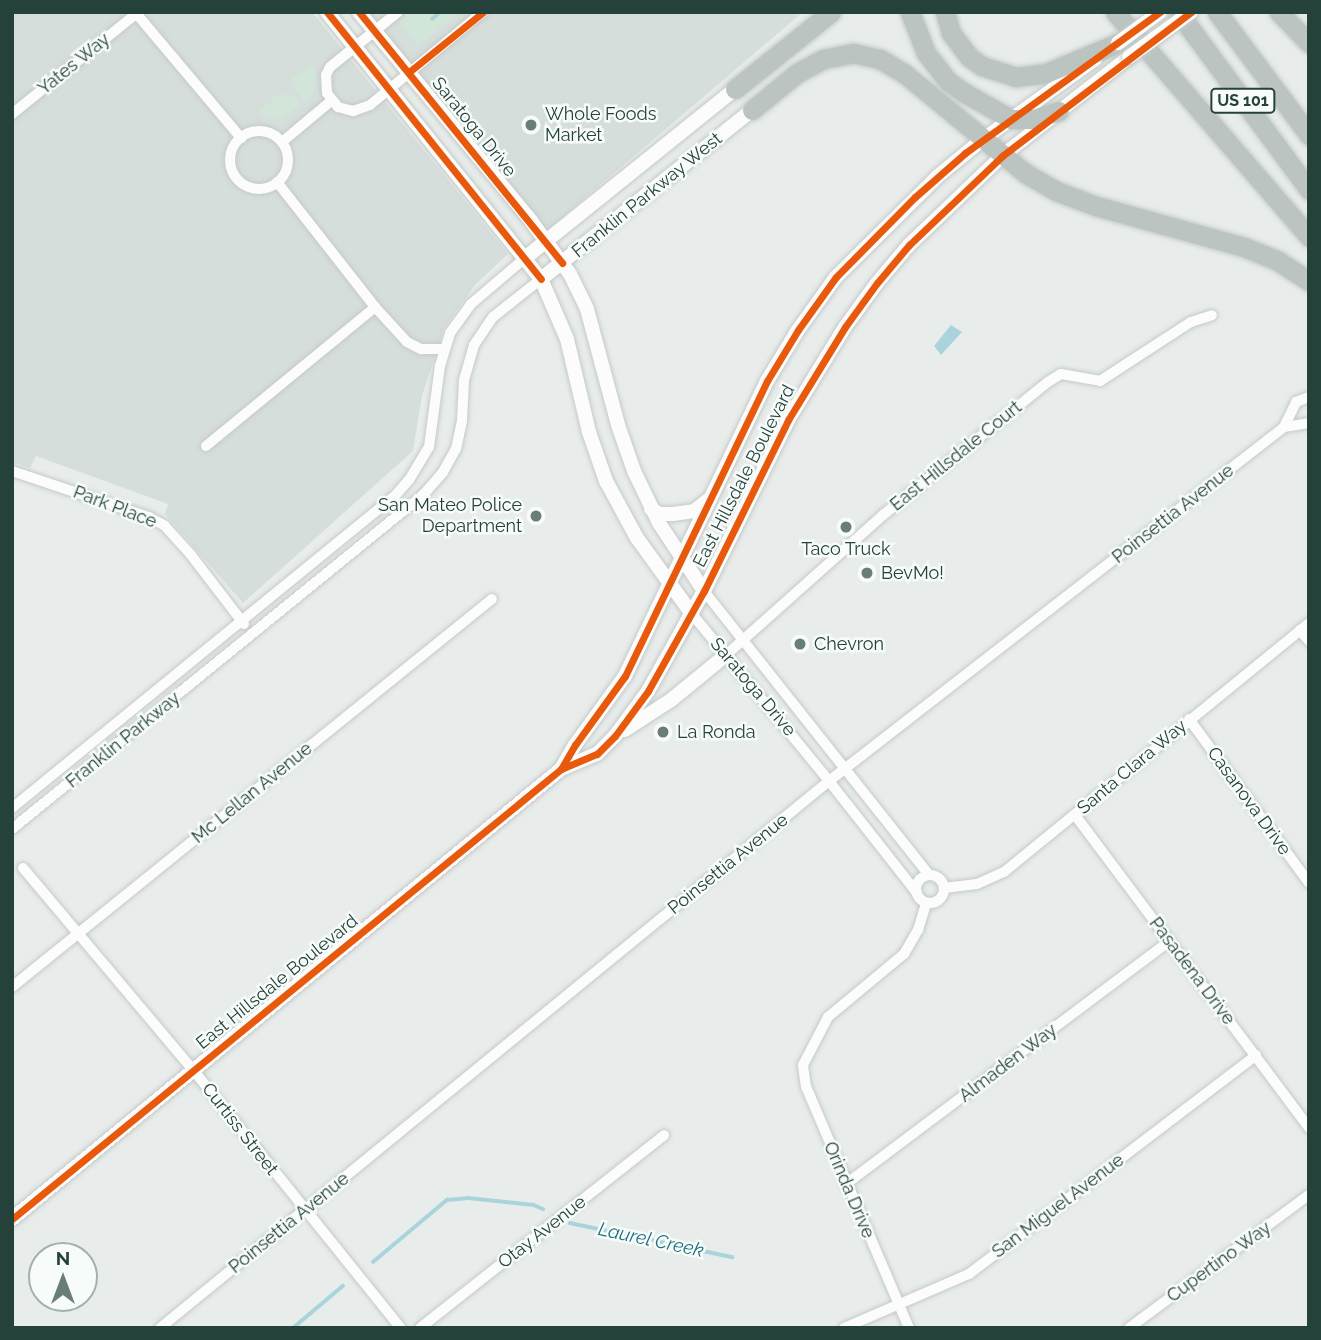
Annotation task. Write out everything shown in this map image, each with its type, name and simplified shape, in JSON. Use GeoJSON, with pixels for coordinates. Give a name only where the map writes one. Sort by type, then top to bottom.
{"type":"FeatureCollection","features":[{"type":"Feature","properties":{"kind":"highway"},"geometry":{"type":"LineString","coordinates":[[735,89],[831,12]]}},
{"type":"Feature","properties":{"kind":"highway"},"geometry":{"type":"LineString","coordinates":[[910,12],[926,53],[948,81],[1011,119],[1033,119],[1059,111]]}},
{"type":"Feature","properties":{"kind":"highway"},"geometry":{"type":"LineString","coordinates":[[946,12],[951,33],[969,57],[982,66],[1015,76],[1046,73],[1124,50]]}},
{"type":"Feature","properties":{"kind":"highway"},"geometry":{"type":"LineString","coordinates":[[1115,12],[1309,237]]}},
{"type":"Feature","properties":{"kind":"highway","name":"US 101"},"geometry":{"type":"LineString","coordinates":[[1178,12],[1309,191]]}},
{"type":"Feature","properties":{"kind":"highway","name":"US 101"},"geometry":{"type":"LineString","coordinates":[[1217,12],[1309,135]]}},
{"type":"Feature","properties":{"kind":"highway"},"geometry":{"type":"LineString","coordinates":[[1279,12],[1309,43]]}},
{"type":"Feature","properties":{"kind":"highway"},"geometry":{"type":"LineString","coordinates":[[752,110],[810,65],[838,55],[867,55],[905,74],[982,140],[1041,183],[1075,199],[1244,247],[1278,261],[1309,281]]}},
{"type":"Feature","properties":{"kind":"main road","name":"Saratoga Drive"},"geometry":{"type":"LineString","coordinates":[[327,12],[541,279],[567,339],[589,432],[606,481],[632,530],[692,614]]}},
{"type":"Feature","properties":{"kind":"main road","name":"Saratoga Drive"},"geometry":{"type":"LineString","coordinates":[[359,12],[562,263],[587,309],[625,448],[652,509],[705,591]]}},
{"type":"Feature","properties":{"kind":"main road","name":"East Hillsdale Boulevard"},"geometry":{"type":"LineString","coordinates":[[12,1220],[562,769],[597,754],[615,736],[649,691],[705,591],[779,436],[845,327],[909,245],[1002,156],[1059,111],[1160,12]]}},
{"type":"Feature","properties":{"kind":"main road","name":"East Hillsdale Boulevard"},"geometry":{"type":"LineString","coordinates":[[562,769],[575,745],[625,676],[781,356],[836,277],[915,197],[982,140],[1011,119],[1191,12]]}},
{"type":"Feature","properties":{"kind":"main road","name":"Franklin Parkway West"},"geometry":{"type":"LineString","coordinates":[[526,258],[735,89]]}},
{"type":"Feature","properties":{"kind":"main road","name":"Franklin Parkway West"},"geometry":{"type":"LineString","coordinates":[[541,279],[752,110]]}},
{"type":"Feature","properties":{"kind":"main road"},"geometry":{"type":"LineString","coordinates":[[652,509],[660,514],[694,511],[710,499]]}},
{"type":"Feature","properties":{"kind":"main road"},"geometry":{"type":"LineString","coordinates":[[615,736],[671,700],[726,655]]}},
{"type":"Feature","properties":{"kind":"street"},"geometry":{"type":"LineString","coordinates":[[398,12],[335,60],[326,75],[327,93],[331,101],[353,111],[369,105],[483,12]]}},
{"type":"Feature","properties":{"kind":"street"},"geometry":{"type":"LineString","coordinates":[[135,13],[240,138]]}},
{"type":"Feature","properties":{"kind":"street","name":"Yates Way"},"geometry":{"type":"LineString","coordinates":[[12,114],[135,13]]}},
{"type":"Feature","properties":{"kind":"street"},"geometry":{"type":"LineString","coordinates":[[282,142],[331,101]]}},
{"type":"Feature","properties":{"kind":"street"},"geometry":{"type":"LineString","coordinates":[[262,131],[274,134],[282,142],[288,163],[277,182],[256,188],[237,178],[230,157],[240,138],[251,132],[262,131]]}},
{"type":"Feature","properties":{"kind":"street"},"geometry":{"type":"LineString","coordinates":[[277,182],[375,307],[413,347],[444,349]]}},
{"type":"Feature","properties":{"kind":"street","name":"Franklin Parkway West"},"geometry":{"type":"LineString","coordinates":[[223,635],[394,497],[409,480],[429,447],[444,349],[459,318],[471,304],[526,258]]}},
{"type":"Feature","properties":{"kind":"street","name":"Franklin Parkway West"},"geometry":{"type":"LineString","coordinates":[[234,649],[404,512],[439,478],[456,449],[462,419],[464,380],[474,345],[493,317],[541,279]]}},
{"type":"Feature","properties":{"kind":"street"},"geometry":{"type":"LineString","coordinates":[[206,446],[375,307]]}},
{"type":"Feature","properties":{"kind":"street","name":"East Hillsdale Court"},"geometry":{"type":"LineString","coordinates":[[726,655],[883,515],[1048,382],[1061,374],[1100,382],[1191,322],[1212,315]]}},
{"type":"Feature","properties":{"kind":"street"},"geometry":{"type":"LineString","coordinates":[[1284,427],[1296,402],[1309,397]]}},
{"type":"Feature","properties":{"kind":"street","name":"Poinsettia Avenue"},"geometry":{"type":"LineString","coordinates":[[160,1328],[830,780],[1284,427],[1309,423]]}},
{"type":"Feature","properties":{"kind":"street","name":"Park Place"},"geometry":{"type":"LineString","coordinates":[[12,471],[149,517],[165,526],[253,634]]}},
{"type":"Feature","properties":{"kind":"street","name":"Saratoga Drive"},"geometry":{"type":"LineString","coordinates":[[705,591],[929,875]]}},
{"type":"Feature","properties":{"kind":"street","name":"Mc Lellan Avenue"},"geometry":{"type":"LineString","coordinates":[[12,987],[492,599]]}},
{"type":"Feature","properties":{"kind":"street","name":"Saratoga Drive"},"geometry":{"type":"LineString","coordinates":[[692,614],[830,780],[917,893]]}},
{"type":"Feature","properties":{"kind":"street"},"geometry":{"type":"LineString","coordinates":[[1305,626],[1309,641]]}},
{"type":"Feature","properties":{"kind":"street","name":"Santa Clara Way"},"geometry":{"type":"LineString","coordinates":[[944,888],[977,884],[1004,872],[1305,626]]}},
{"type":"Feature","properties":{"kind":"street","name":"Franklin Parkway"},"geometry":{"type":"LineString","coordinates":[[12,808],[223,635]]}},
{"type":"Feature","properties":{"kind":"street","name":"Franklin Parkway"},"geometry":{"type":"LineString","coordinates":[[12,829],[234,649]]}},
{"type":"Feature","properties":{"kind":"street","name":"Casanova Drive"},"geometry":{"type":"LineString","coordinates":[[1189,719],[1309,883]]}},
{"type":"Feature","properties":{"kind":"street","name":"Pasadena Drive"},"geometry":{"type":"LineString","coordinates":[[1075,815],[1309,1128]]}},
{"type":"Feature","properties":{"kind":"street","name":"Curtiss Street"},"geometry":{"type":"LineString","coordinates":[[23,868],[194,1071],[401,1328]]}},
{"type":"Feature","properties":{"kind":"street"},"geometry":{"type":"LineString","coordinates":[[929,875],[939,878],[944,888],[939,900],[926,903],[917,893],[919,881],[929,875]]}},
{"type":"Feature","properties":{"kind":"street","name":"Orinda Drive"},"geometry":{"type":"LineString","coordinates":[[909,1328],[806,1087],[803,1065],[828,1017],[904,954],[918,930],[926,903]]}},
{"type":"Feature","properties":{"kind":"street","name":"Almaden Way"},"geometry":{"type":"LineString","coordinates":[[846,1184],[1170,941]]}},
{"type":"Feature","properties":{"kind":"street","name":"San Miguel Avenue"},"geometry":{"type":"LineString","coordinates":[[844,1328],[969,1274],[1256,1055]]}},
{"type":"Feature","properties":{"kind":"street","name":"Otay Avenue"},"geometry":{"type":"LineString","coordinates":[[420,1328],[664,1135]]}},
{"type":"Feature","properties":{"kind":"street","name":"Cupertino Way"},"geometry":{"type":"LineString","coordinates":[[1129,1328],[1309,1195]]}},
{"type":"Feature","properties":{"kind":"shaded area"},"geometry":{"type":"Polygon","coordinates":[[[12,12],[312,12],[508,254],[475,285],[444,328],[422,396],[413,451],[243,603],[165,514],[168,504],[36,456],[30,468],[12,462],[12,12]]]}},
{"type":"Feature","properties":{"kind":"shaded area"},"geometry":{"type":"Polygon","coordinates":[[[369,12],[803,12],[545,232],[369,12]]]}},
{"type":"Feature","properties":{"kind":"green space"},"geometry":{"type":"Polygon","coordinates":[[[409,12],[460,12],[418,46],[399,21],[409,12]]]}},
{"type":"Feature","properties":{"kind":"green space"},"geometry":{"type":"Polygon","coordinates":[[[311,65],[316,70],[314,92],[305,102],[292,86],[293,78],[311,65]]]}},
{"type":"Feature","properties":{"kind":"green space"},"geometry":{"type":"Polygon","coordinates":[[[274,95],[293,95],[301,104],[280,120],[263,116],[260,111],[273,100],[274,95]]]}},
{"type":"Feature","properties":{"kind":"water"},"geometry":{"type":"Polygon","coordinates":[[[951,325],[962,332],[941,355],[934,346],[951,325]]]}},
{"type":"Feature","properties":{"kind":"waterway"},"geometry":{"type":"LineString","coordinates":[[432,19],[440,12]]}},
{"type":"Feature","properties":{"kind":"waterway","name":"Laurel Creek"},"geometry":{"type":"LineString","coordinates":[[373,1262],[447,1200],[468,1198],[534,1205],[543,1209]]}},
{"type":"Feature","properties":{"kind":"waterway","name":"Laurel Creek"},"geometry":{"type":"LineString","coordinates":[[570,1223],[732,1257]]}},
{"type":"Feature","properties":{"kind":"waterway","name":"Laurel Creek"},"geometry":{"type":"LineString","coordinates":[[293,1328],[343,1286]]}},
{"type":"Feature","properties":{"kind":"cycle path"},"geometry":{"type":"LineString","coordinates":[[327,12],[541,279]]}},
{"type":"Feature","properties":{"kind":"cycle path"},"geometry":{"type":"LineString","coordinates":[[359,12],[562,263]]}},
{"type":"Feature","properties":{"kind":"cycle path"},"geometry":{"type":"LineString","coordinates":[[409,72],[483,12]]}},
{"type":"Feature","properties":{"kind":"cycle path"},"geometry":{"type":"LineString","coordinates":[[561,769],[625,676],[767,381],[798,330],[836,277],[915,197],[965,153],[1160,12]]}},
{"type":"Feature","properties":{"kind":"cycle path"},"geometry":{"type":"LineString","coordinates":[[12,1219],[561,769],[597,754],[615,736],[648,691],[704,591],[788,420],[845,327],[877,283],[909,245],[1002,156],[1191,12]]}},
{"type":"Feature","properties":{"kind":"place","name":"Whole Foods Market"},"geometry":{"type":"Point","coordinates":[531,125]}},
{"type":"Feature","properties":{"kind":"place","name":"San Mateo Police Department"},"geometry":{"type":"Point","coordinates":[536,516]}},
{"type":"Feature","properties":{"kind":"place","name":"Taco Truck"},"geometry":{"type":"Point","coordinates":[846,527]}},
{"type":"Feature","properties":{"kind":"place","name":"BevMo!"},"geometry":{"type":"Point","coordinates":[867,573]}},
{"type":"Feature","properties":{"kind":"place","name":"Chevron"},"geometry":{"type":"Point","coordinates":[800,644]}},
{"type":"Feature","properties":{"kind":"place","name":"La Ronda"},"geometry":{"type":"Point","coordinates":[663,732]}}]}
